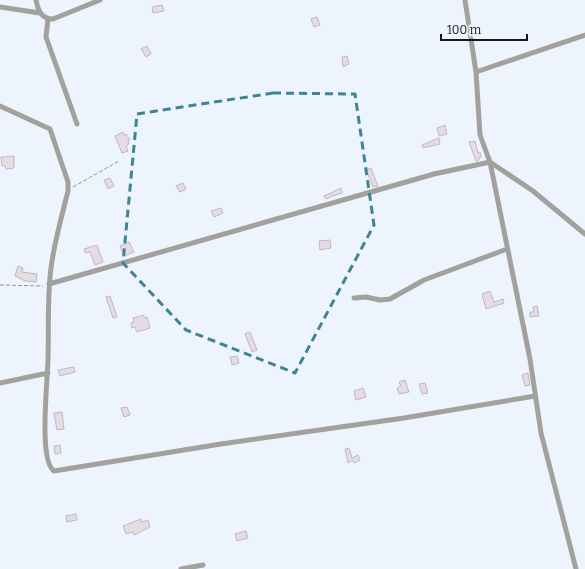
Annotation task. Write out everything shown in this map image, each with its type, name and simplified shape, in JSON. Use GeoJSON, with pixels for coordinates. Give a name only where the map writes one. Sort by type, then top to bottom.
{"type":"FeatureCollection","features":[{"type":"Feature","properties":{"kind":"street"},"geometry":{"type":"LineString","coordinates":[[36,0],[40,14]]}},
{"type":"Feature","properties":{"kind":"street"},"geometry":{"type":"LineString","coordinates":[[0,7],[40,14],[48,19],[58,18],[100,0]]}},
{"type":"Feature","properties":{"kind":"street"},"geometry":{"type":"LineString","coordinates":[[465,0],[476,72],[480,135],[490,162],[530,359],[534,396],[541,433],[576,569]]}},
{"type":"Feature","properties":{"kind":"street"},"geometry":{"type":"LineString","coordinates":[[48,19],[46,37],[77,124]]}},
{"type":"Feature","properties":{"kind":"street"},"geometry":{"type":"LineString","coordinates":[[476,72],[585,35]]}},
{"type":"Feature","properties":{"kind":"street"},"geometry":{"type":"LineString","coordinates":[[0,106],[46,126],[51,130],[67,180],[68,191],[52,260],[49,284],[48,373],[45,430],[49,466],[54,471],[221,444],[404,418],[534,396]]}},
{"type":"Feature","properties":{"kind":"street"},"geometry":{"type":"LineString","coordinates":[[49,284],[419,178],[490,162],[533,191],[585,234]]}},
{"type":"Feature","properties":{"kind":"street"},"geometry":{"type":"LineString","coordinates":[[354,298],[390,299],[424,280],[507,249]]}},
{"type":"Feature","properties":{"kind":"street"},"geometry":{"type":"LineString","coordinates":[[0,383],[48,373]]}},
{"type":"Feature","properties":{"kind":"street"},"geometry":{"type":"LineString","coordinates":[[181,569],[203,565]]}},
{"type":"Feature","properties":{"kind":"path"},"geometry":{"type":"LineString","coordinates":[[68,191],[119,161]]}},
{"type":"Feature","properties":{"kind":"path"},"geometry":{"type":"LineString","coordinates":[[0,285],[42,287],[49,284]]}},
{"type":"Feature","properties":{"kind":"highlighted area"},"geometry":{"type":"Polygon","coordinates":[[[273,93],[355,94],[374,225],[295,373],[186,330],[123,263],[137,114],[273,93]]]}},
{"type":"Feature","properties":{"kind":"building"},"geometry":{"type":"Polygon","coordinates":[[[162,5],[164,11],[153,13],[152,7],[162,5]]]}},
{"type":"Feature","properties":{"kind":"building"},"geometry":{"type":"Polygon","coordinates":[[[317,17],[320,25],[314,27],[311,19],[317,17]]]}},
{"type":"Feature","properties":{"kind":"building"},"geometry":{"type":"Polygon","coordinates":[[[147,46],[151,54],[146,57],[141,49],[147,46]]]}},
{"type":"Feature","properties":{"kind":"building"},"geometry":{"type":"Polygon","coordinates":[[[347,56],[349,64],[343,67],[342,57],[347,56]]]}},
{"type":"Feature","properties":{"kind":"building"},"geometry":{"type":"Polygon","coordinates":[[[445,125],[447,134],[439,136],[437,128],[445,125]]]}},
{"type":"Feature","properties":{"kind":"building"},"geometry":{"type":"Polygon","coordinates":[[[123,132],[124,135],[126,134],[130,140],[128,141],[129,144],[126,146],[128,151],[122,153],[115,136],[123,132]]]}},
{"type":"Feature","properties":{"kind":"building"},"geometry":{"type":"Polygon","coordinates":[[[439,138],[440,144],[423,148],[422,145],[439,138]]]}},
{"type":"Feature","properties":{"kind":"building"},"geometry":{"type":"Polygon","coordinates":[[[475,141],[478,153],[480,152],[481,157],[476,161],[469,142],[475,141]]]}},
{"type":"Feature","properties":{"kind":"building"},"geometry":{"type":"Polygon","coordinates":[[[14,156],[14,168],[6,169],[5,166],[2,166],[1,157],[14,156]]]}},
{"type":"Feature","properties":{"kind":"building"},"geometry":{"type":"Polygon","coordinates":[[[371,168],[378,186],[373,187],[366,170],[371,168]]]}},
{"type":"Feature","properties":{"kind":"building"},"geometry":{"type":"Polygon","coordinates":[[[110,178],[114,186],[108,189],[104,180],[110,178]]]}},
{"type":"Feature","properties":{"kind":"building"},"geometry":{"type":"Polygon","coordinates":[[[183,183],[186,189],[180,192],[176,186],[183,183]]]}},
{"type":"Feature","properties":{"kind":"building"},"geometry":{"type":"Polygon","coordinates":[[[341,188],[342,193],[327,199],[325,198],[324,196],[341,188]]]}},
{"type":"Feature","properties":{"kind":"building"},"geometry":{"type":"Polygon","coordinates":[[[221,208],[223,213],[214,217],[211,211],[221,208]]]}},
{"type":"Feature","properties":{"kind":"building"},"geometry":{"type":"Polygon","coordinates":[[[330,240],[331,248],[320,250],[319,241],[330,240]]]}},
{"type":"Feature","properties":{"kind":"building"},"geometry":{"type":"Polygon","coordinates":[[[129,242],[134,252],[124,256],[120,246],[129,242]]]}},
{"type":"Feature","properties":{"kind":"building"},"geometry":{"type":"Polygon","coordinates":[[[97,245],[103,262],[95,265],[90,252],[85,253],[84,249],[97,245]]]}},
{"type":"Feature","properties":{"kind":"building"},"geometry":{"type":"Polygon","coordinates":[[[18,266],[23,268],[22,272],[37,274],[36,282],[25,281],[15,276],[18,266]]]}},
{"type":"Feature","properties":{"kind":"building"},"geometry":{"type":"Polygon","coordinates":[[[490,291],[494,302],[503,299],[504,303],[486,309],[482,294],[490,291]]]}},
{"type":"Feature","properties":{"kind":"building"},"geometry":{"type":"Polygon","coordinates":[[[110,296],[117,317],[113,318],[106,297],[110,296]]]}},
{"type":"Feature","properties":{"kind":"building"},"geometry":{"type":"Polygon","coordinates":[[[537,306],[539,316],[530,317],[530,312],[534,312],[533,307],[537,306]]]}},
{"type":"Feature","properties":{"kind":"building"},"geometry":{"type":"Polygon","coordinates":[[[144,315],[144,318],[147,317],[150,328],[137,332],[135,327],[132,328],[131,323],[134,322],[133,318],[144,315]]]}},
{"type":"Feature","properties":{"kind":"building"},"geometry":{"type":"Polygon","coordinates":[[[250,332],[257,350],[252,352],[245,334],[250,332]]]}},
{"type":"Feature","properties":{"kind":"building"},"geometry":{"type":"Polygon","coordinates":[[[237,356],[239,363],[232,365],[230,357],[237,356]]]}},
{"type":"Feature","properties":{"kind":"building"},"geometry":{"type":"Polygon","coordinates":[[[74,367],[75,372],[60,376],[58,370],[74,367]]]}},
{"type":"Feature","properties":{"kind":"building"},"geometry":{"type":"Polygon","coordinates":[[[528,373],[530,385],[525,386],[522,375],[528,373]]]}},
{"type":"Feature","properties":{"kind":"building"},"geometry":{"type":"Polygon","coordinates":[[[405,380],[409,392],[399,394],[397,388],[401,386],[399,382],[405,380]]]}},
{"type":"Feature","properties":{"kind":"building"},"geometry":{"type":"Polygon","coordinates":[[[425,383],[428,393],[422,394],[419,384],[425,383]]]}},
{"type":"Feature","properties":{"kind":"building"},"geometry":{"type":"Polygon","coordinates":[[[363,388],[366,397],[356,400],[354,391],[363,388]]]}},
{"type":"Feature","properties":{"kind":"building"},"geometry":{"type":"Polygon","coordinates":[[[127,407],[130,415],[124,417],[121,408],[127,407]]]}},
{"type":"Feature","properties":{"kind":"building"},"geometry":{"type":"Polygon","coordinates":[[[62,412],[64,429],[57,430],[54,413],[62,412]]]}},
{"type":"Feature","properties":{"kind":"building"},"geometry":{"type":"Polygon","coordinates":[[[60,445],[61,453],[55,454],[54,446],[60,445]]]}},
{"type":"Feature","properties":{"kind":"building"},"geometry":{"type":"Polygon","coordinates":[[[349,448],[352,458],[358,455],[360,460],[354,463],[353,460],[348,463],[345,449],[349,448]]]}},
{"type":"Feature","properties":{"kind":"building"},"geometry":{"type":"Polygon","coordinates":[[[76,514],[77,520],[67,522],[66,516],[76,514]]]}},
{"type":"Feature","properties":{"kind":"building"},"geometry":{"type":"Polygon","coordinates":[[[141,519],[142,522],[148,520],[150,527],[134,535],[133,532],[126,534],[123,526],[141,519]]]}},
{"type":"Feature","properties":{"kind":"building"},"geometry":{"type":"Polygon","coordinates":[[[246,531],[248,538],[237,541],[235,534],[246,531]]]}}]}
